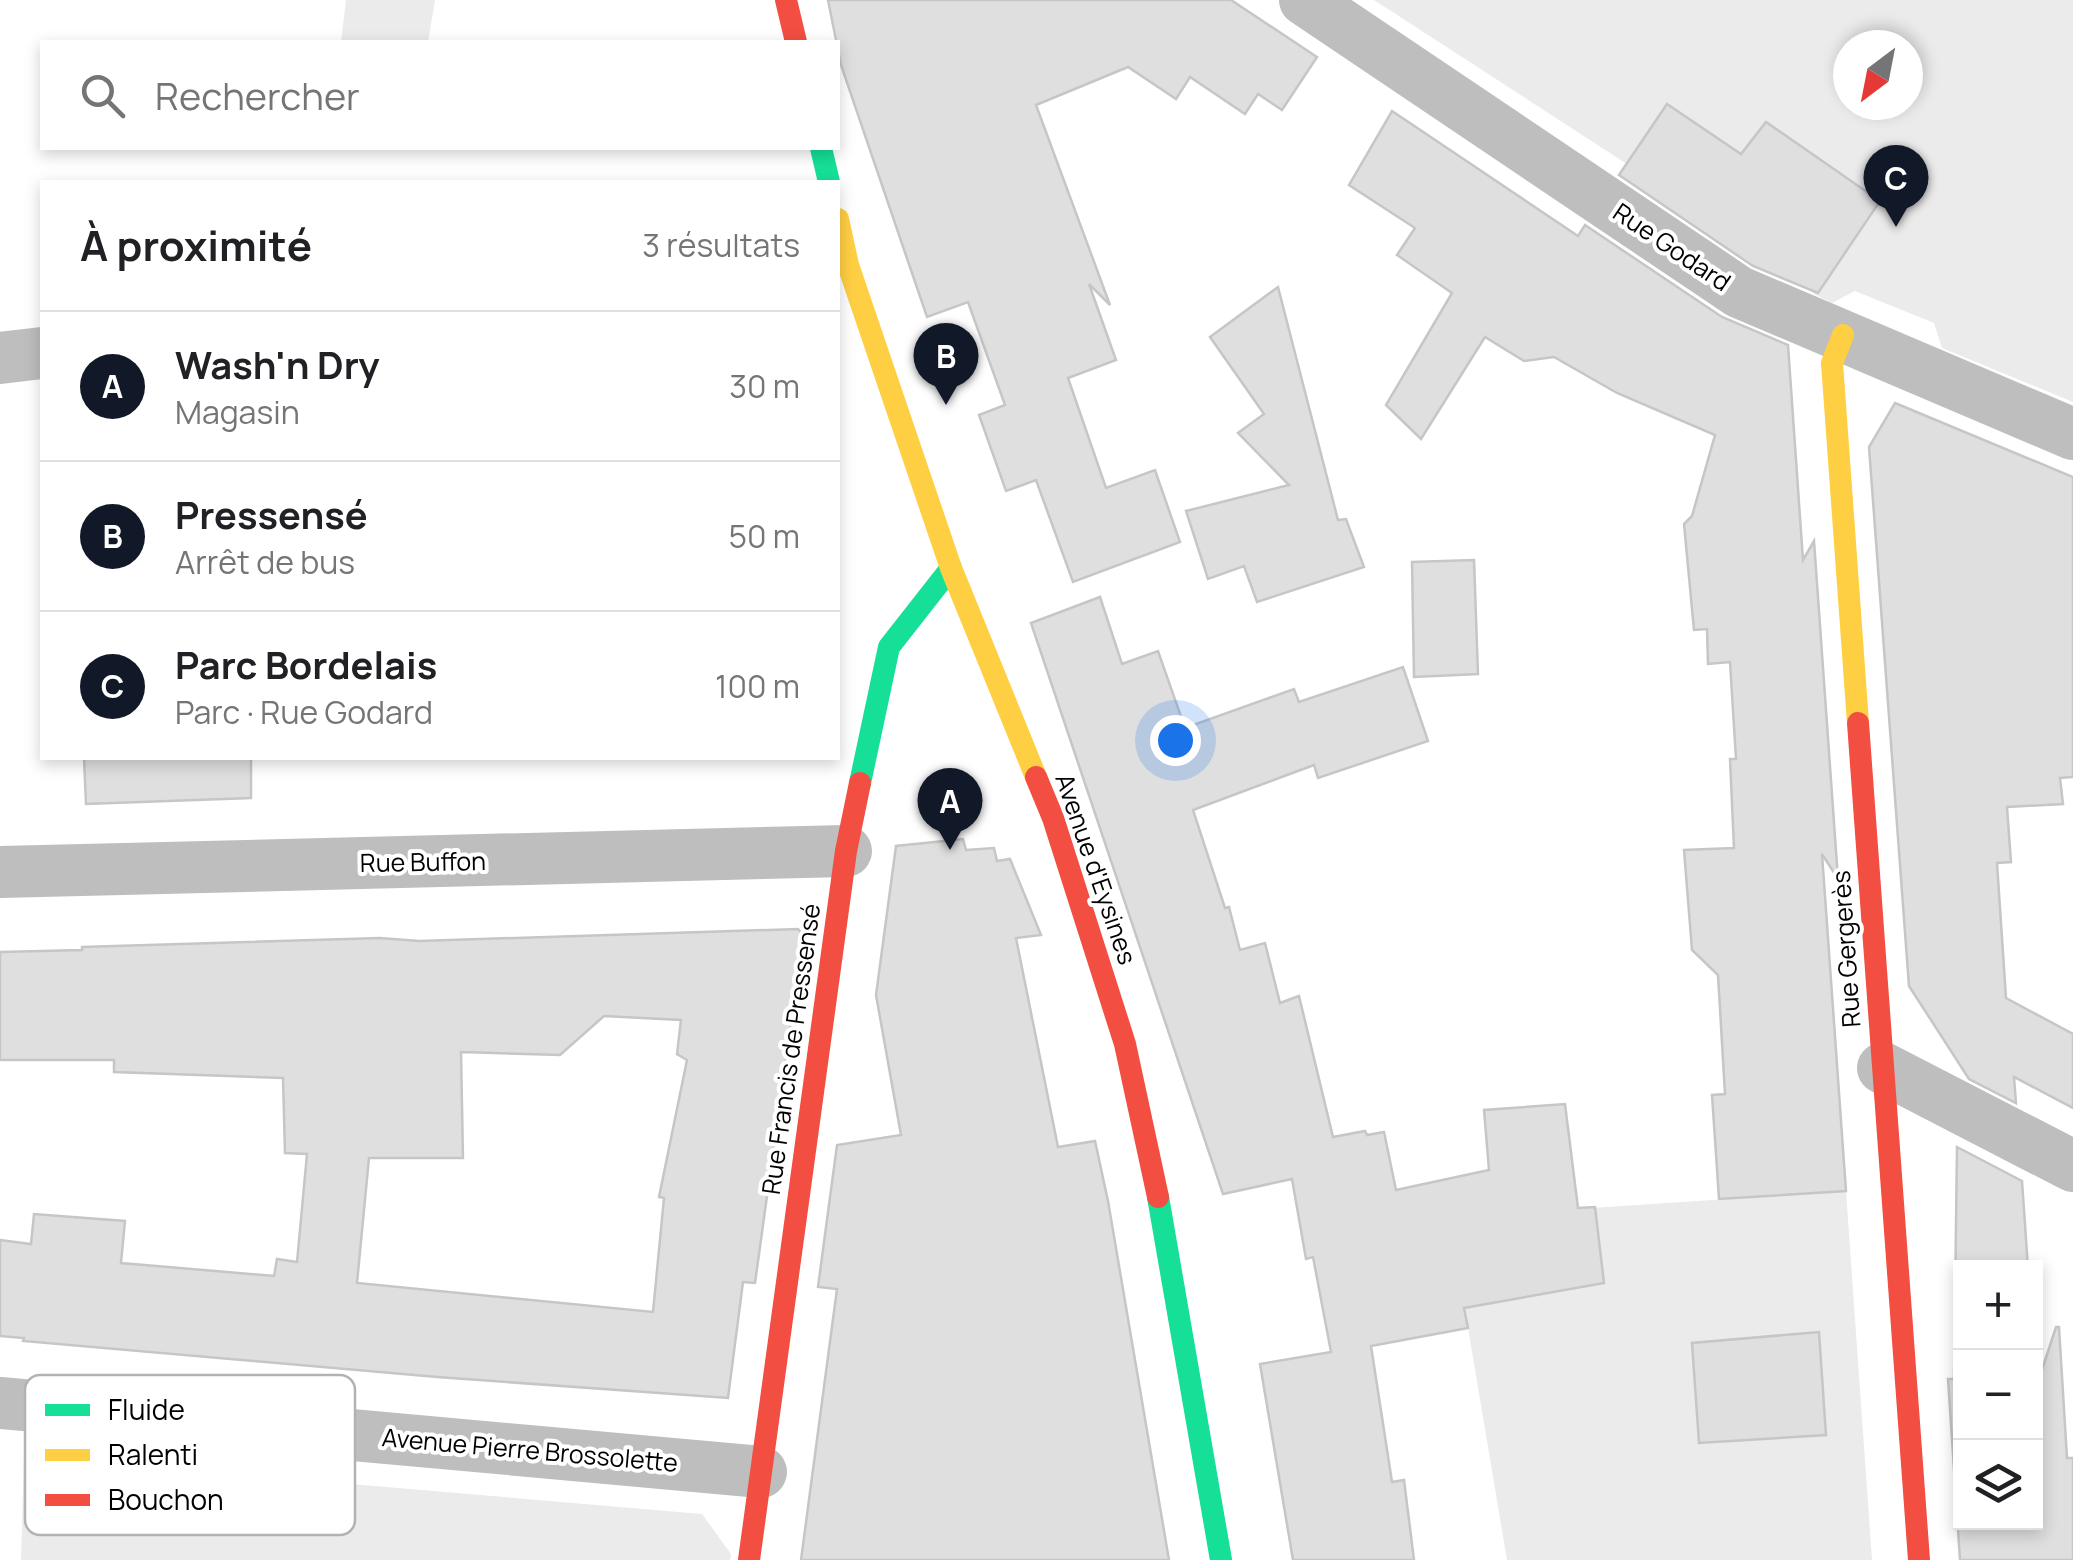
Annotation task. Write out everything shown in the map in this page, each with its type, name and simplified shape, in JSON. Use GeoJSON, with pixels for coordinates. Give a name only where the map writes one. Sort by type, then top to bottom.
{"type":"FeatureCollection","features":[{"type":"Feature","properties":{"kind":"street"},"geometry":{"type":"LineString","coordinates":[[786,0],[796,40]]}},
{"type":"Feature","properties":{"kind":"street","name":"Rue Godard"},"geometry":{"type":"LineString","coordinates":[[1305,0],[1739,292],[2073,434]]}},
{"type":"Feature","properties":{"kind":"street"},"geometry":{"type":"LineString","coordinates":[[821,150],[828,180]]}},
{"type":"Feature","properties":{"kind":"street","name":"Avenue d'Eysines"},"geometry":{"type":"LineString","coordinates":[[841,250],[951,568],[1053,818],[1125,1044],[1163,1222],[1221,1560]]}},
{"type":"Feature","properties":{"kind":"street","name":"Rue Gergerès"},"geometry":{"type":"LineString","coordinates":[[1843,335],[1832,363],[1919,1560]]}},
{"type":"Feature","properties":{"kind":"street"},"geometry":{"type":"LineString","coordinates":[[0,358],[40,353]]}},
{"type":"Feature","properties":{"kind":"street","name":"Rue Francis de Pressensé"},"geometry":{"type":"LineString","coordinates":[[749,1560],[846,852],[889,647],[951,568]]}},
{"type":"Feature","properties":{"kind":"street","name":"Rue Buffon"},"geometry":{"type":"LineString","coordinates":[[0,872],[846,852]]}},
{"type":"Feature","properties":{"kind":"street"},"geometry":{"type":"LineString","coordinates":[[1882,1068],[2073,1166]]}},
{"type":"Feature","properties":{"kind":"street","name":"Avenue Pierre Brossolette"},"geometry":{"type":"LineString","coordinates":[[0,1403],[25,1405]]}},
{"type":"Feature","properties":{"kind":"street","name":"Avenue Pierre Brossolette"},"geometry":{"type":"LineString","coordinates":[[355,1435],[761,1472]]}},
{"type":"Feature","properties":{"kind":"shaded area"},"geometry":{"type":"Polygon","coordinates":[[[346,0],[435,0],[428,40],[341,40],[346,0]]]}},
{"type":"Feature","properties":{"kind":"shaded area"},"geometry":{"type":"Polygon","coordinates":[[[1374,0],[2073,0],[2073,402],[1942,348],[1934,323],[1855,291],[1832,303],[1627,164],[1374,0]]]}},
{"type":"Feature","properties":{"kind":"shaded area"},"geometry":{"type":"Polygon","coordinates":[[[1846,1191],[1872,1560],[1507,1560],[1464,1304],[1560,1292],[1547,1211],[1846,1191]]]}},
{"type":"Feature","properties":{"kind":"shaded area"},"geometry":{"type":"Polygon","coordinates":[[[24,1456],[25,1535],[355,1535],[355,1484],[702,1514],[731,1554],[730,1560],[21,1560],[24,1456]]]}},
{"type":"Feature","properties":{"kind":"building"},"geometry":{"type":"Polygon","coordinates":[[[828,0],[1231,0],[1317,57],[1282,110],[1258,94],[1245,114],[1190,77],[1176,99],[1128,67],[1036,105],[1110,305],[1089,284],[1116,360],[1068,378],[1106,488],[1155,470],[1180,542],[1073,582],[1036,480],[1006,491],[979,415],[1005,405],[968,302],[927,317],[841,65],[840,40],[836,40],[828,0]]]}},
{"type":"Feature","properties":{"kind":"building"},"geometry":{"type":"Polygon","coordinates":[[[1667,104],[1741,154],[1766,122],[1880,201],[1818,293],[1753,266],[1619,175],[1667,104]]]}},
{"type":"Feature","properties":{"kind":"building"},"geometry":{"type":"Polygon","coordinates":[[[1392,111],[1578,236],[1585,225],[1722,317],[1788,345],[1803,560],[1814,541],[1838,879],[1822,854],[1846,1191],[1719,1199],[1712,1095],[1725,1094],[1718,975],[1692,950],[1684,850],[1734,848],[1730,759],[1736,759],[1730,662],[1708,664],[1707,629],[1694,630],[1684,524],[1692,516],[1715,435],[1617,393],[1554,357],[1524,361],[1485,337],[1421,439],[1386,405],[1452,293],[1397,255],[1415,228],[1349,185],[1392,111]]]}},
{"type":"Feature","properties":{"kind":"building"},"geometry":{"type":"Polygon","coordinates":[[[1278,287],[1338,520],[1346,519],[1364,567],[1257,602],[1244,566],[1208,579],[1186,511],[1289,485],[1238,433],[1264,414],[1210,337],[1278,287]]]}},
{"type":"Feature","properties":{"kind":"building"},"geometry":{"type":"Polygon","coordinates":[[[1895,403],[2073,477],[2073,777],[2060,778],[2063,804],[2007,807],[2011,862],[1997,863],[2006,998],[2073,1034],[2073,1108],[2014,1077],[2016,1103],[1969,1079],[1909,986],[1869,447],[1895,403]]]}},
{"type":"Feature","properties":{"kind":"building"},"geometry":{"type":"Polygon","coordinates":[[[1474,560],[1478,674],[1414,677],[1412,562],[1474,560]]]}},
{"type":"Feature","properties":{"kind":"building"},"geometry":{"type":"Polygon","coordinates":[[[1100,597],[1122,664],[1158,651],[1185,728],[1294,689],[1299,702],[1403,667],[1428,741],[1318,778],[1314,765],[1193,810],[1225,908],[1229,907],[1240,950],[1265,943],[1280,1003],[1299,996],[1333,1137],[1384,1132],[1396,1190],[1489,1170],[1484,1110],[1565,1104],[1578,1208],[1595,1207],[1604,1283],[1464,1308],[1468,1328],[1371,1346],[1392,1482],[1404,1480],[1414,1560],[1293,1560],[1260,1364],[1331,1352],[1313,1257],[1306,1259],[1292,1179],[1223,1194],[1031,623],[1100,597]]]}},
{"type":"Feature","properties":{"kind":"building"},"geometry":{"type":"Polygon","coordinates":[[[84,760],[251,760],[251,798],[86,804],[84,760]]]}},
{"type":"Feature","properties":{"kind":"building"},"geometry":{"type":"Polygon","coordinates":[[[963,839],[966,850],[994,848],[997,861],[1010,859],[1041,935],[1016,938],[1058,1147],[1095,1141],[1169,1560],[801,1560],[837,1289],[818,1287],[837,1145],[901,1135],[876,995],[896,846],[963,839]]]}},
{"type":"Feature","properties":{"kind":"building"},"geometry":{"type":"Polygon","coordinates":[[[798,929],[803,935],[755,1283],[743,1282],[728,1398],[437,1377],[0,1336],[0,1240],[31,1244],[34,1214],[125,1221],[121,1263],[274,1276],[277,1259],[297,1262],[307,1154],[285,1153],[283,1078],[114,1072],[114,1060],[0,1060],[0,952],[380,938],[419,941],[798,929]],[[604,1016],[560,1055],[461,1052],[463,1158],[369,1158],[357,1283],[653,1312],[664,1198],[659,1197],[687,1060],[677,1054],[681,1020],[604,1016]]]}},
{"type":"Feature","properties":{"kind":"building"},"geometry":{"type":"Polygon","coordinates":[[[1957,1147],[2022,1181],[2027,1260],[1956,1260],[1957,1147]]]}},
{"type":"Feature","properties":{"kind":"building"},"geometry":{"type":"Polygon","coordinates":[[[2059,1327],[2067,1458],[2073,1458],[2073,1560],[1960,1560],[1958,1530],[2043,1530],[2043,1367],[2059,1327]]]}},
{"type":"Feature","properties":{"kind":"building"},"geometry":{"type":"Polygon","coordinates":[[[1819,1332],[1826,1435],[1699,1443],[1692,1343],[1819,1332]]]}},
{"type":"Feature","properties":{"kind":"building"},"geometry":{"type":"Polygon","coordinates":[[[1948,1379],[1953,1379],[1953,1454],[1948,1379]]]}},
{"type":"Feature","properties":{"kind":"traffic: fast"},"geometry":{"type":"LineString","coordinates":[[821,150],[829,180]]}},
{"type":"Feature","properties":{"kind":"traffic: fast"},"geometry":{"type":"LineString","coordinates":[[860,783],[889,647],[951,568]]}},
{"type":"Feature","properties":{"kind":"traffic: fast"},"geometry":{"type":"LineString","coordinates":[[1158,1197],[1221,1560]]}},
{"type":"Feature","properties":{"kind":"traffic: slow"},"geometry":{"type":"LineString","coordinates":[[840,228],[848,265],[951,568],[1036,777]]}},
{"type":"Feature","properties":{"kind":"traffic: slow"},"geometry":{"type":"LineString","coordinates":[[1843,335],[1832,363],[1858,723]]}},
{"type":"Feature","properties":{"kind":"traffic: jam"},"geometry":{"type":"LineString","coordinates":[[786,0],[796,40]]}},
{"type":"Feature","properties":{"kind":"traffic: jam"},"geometry":{"type":"LineString","coordinates":[[1858,723],[1919,1560]]}},
{"type":"Feature","properties":{"kind":"traffic: jam"},"geometry":{"type":"LineString","coordinates":[[1036,777],[1053,818],[1125,1044],[1158,1197]]}},
{"type":"Feature","properties":{"kind":"traffic: jam"},"geometry":{"type":"LineString","coordinates":[[749,1560],[846,851],[860,783]]}},
{"type":"Feature","properties":{"kind":"place","name":"Parc Bordelais"},"geometry":{"type":"Point","coordinates":[1896,227]}},
{"type":"Feature","properties":{"kind":"place","name":"Pressensé"},"geometry":{"type":"Point","coordinates":[946,405]}},
{"type":"Feature","properties":{"kind":"place","name":"Wash'n Dry"},"geometry":{"type":"Point","coordinates":[950,850]}}]}
